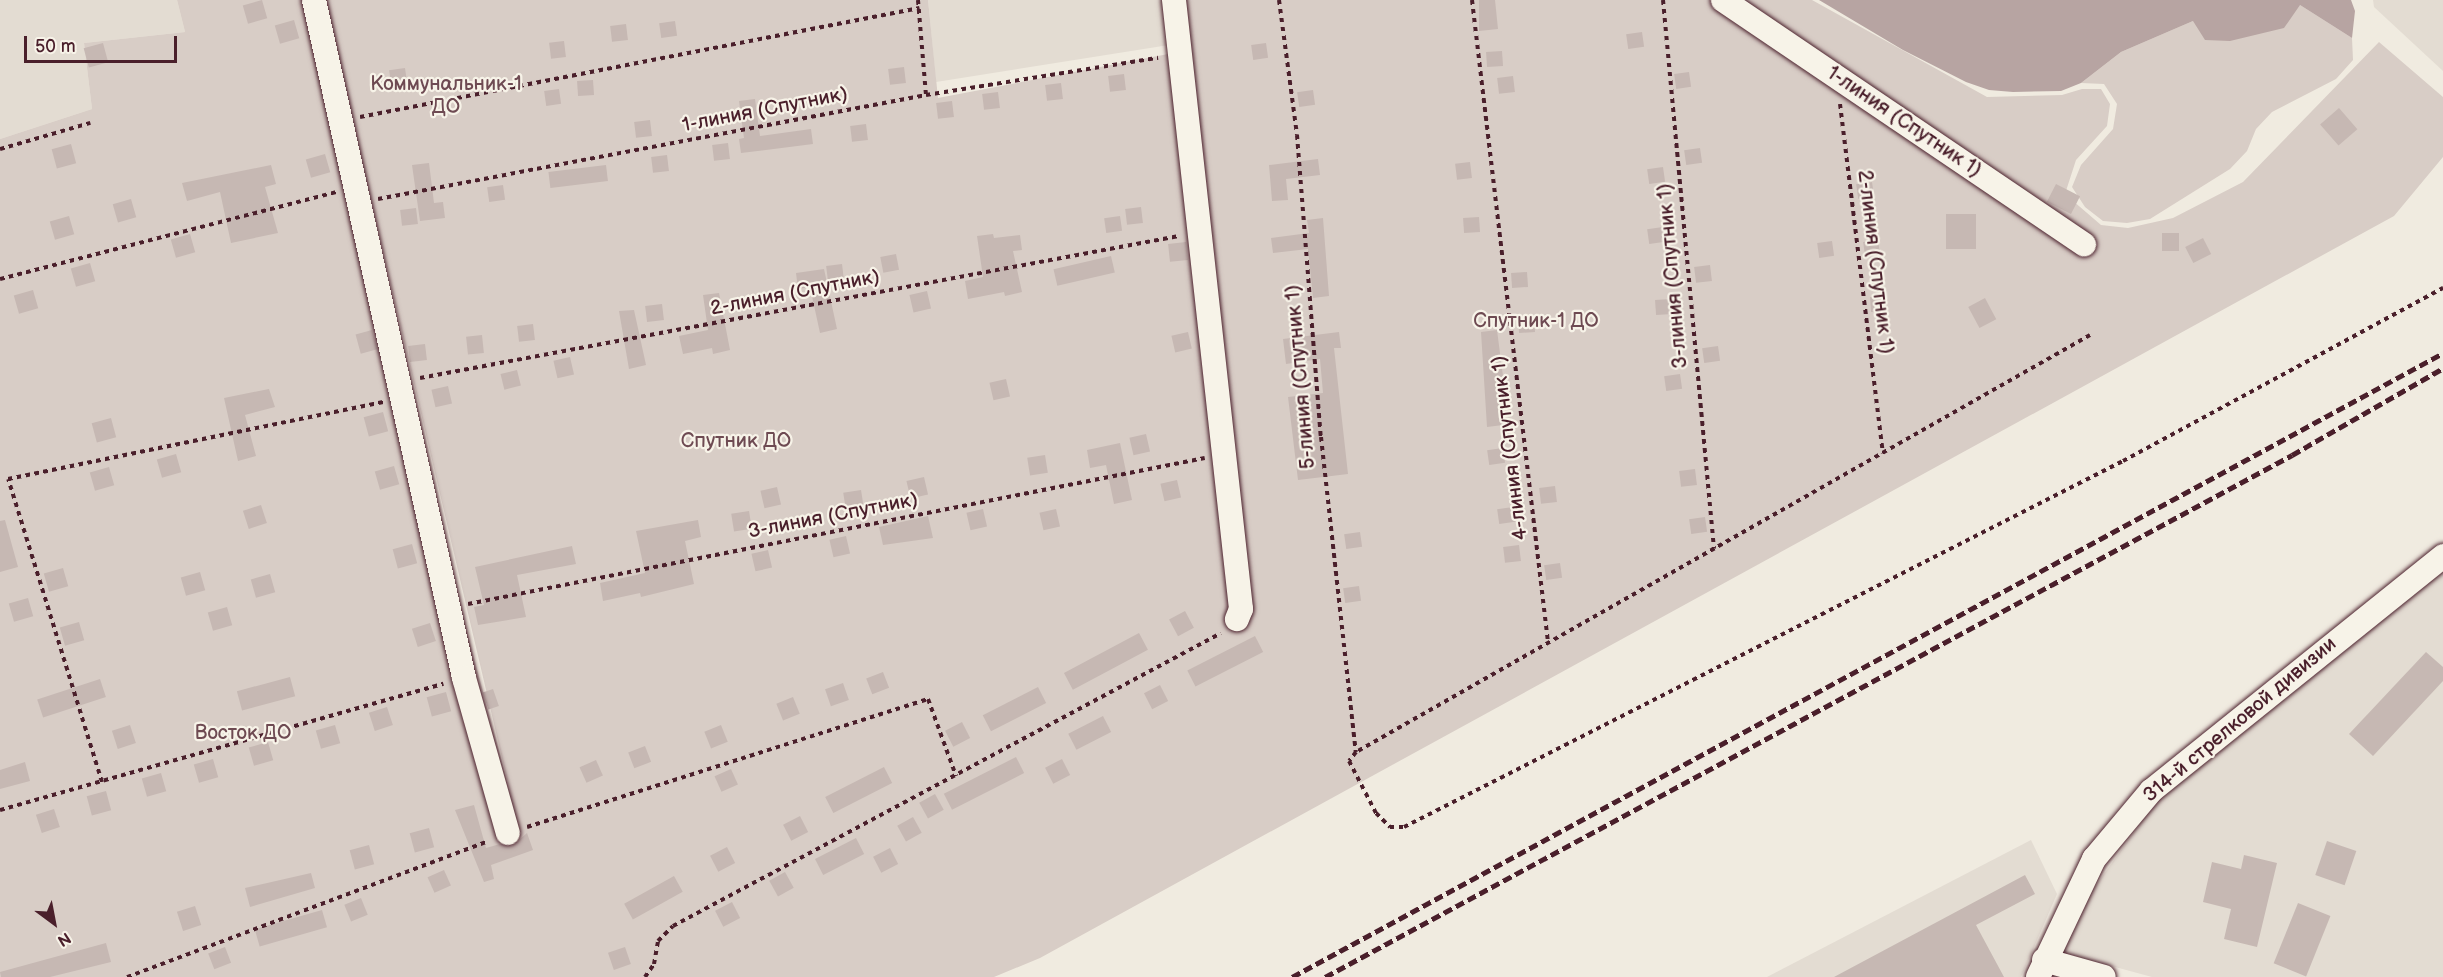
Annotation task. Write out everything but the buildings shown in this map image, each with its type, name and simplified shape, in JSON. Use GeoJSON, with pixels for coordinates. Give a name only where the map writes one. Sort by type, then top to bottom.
{"type":"FeatureCollection","features":[{"type":"Feature","properties":{"kind":"street"},"geometry":{"type":"LineString","coordinates":[[314,0],[464,678],[508,833]]}},
{"type":"Feature","properties":{"kind":"street"},"geometry":{"type":"LineString","coordinates":[[1174,0],[1197,233],[1241,609],[1237,619]]}},
{"type":"Feature","properties":{"kind":"street","name":"1-линия (Спутник 1)"},"geometry":{"type":"LineString","coordinates":[[1723,0],[2084,244]]}},
{"type":"Feature","properties":{"kind":"street","name":"314-й стрелковой дивизии"},"geometry":{"type":"LineString","coordinates":[[2041,969],[2094,859],[2151,791],[2443,556]]}},
{"type":"Feature","properties":{"kind":"street"},"geometry":{"type":"LineString","coordinates":[[2041,969],[2104,977]]}},
{"type":"Feature","properties":{"kind":"path"},"geometry":{"type":"LineString","coordinates":[[918,0],[926,95]]}},
{"type":"Feature","properties":{"kind":"path","name":"5-линия (Спутник 1)"},"geometry":{"type":"LineString","coordinates":[[1279,0],[1297,135],[1321,437],[1356,752],[1349,761],[1376,813],[1390,827],[1404,827],[2123,461],[2443,288]]}},
{"type":"Feature","properties":{"kind":"path","name":"4-линия (Спутник 1)"},"geometry":{"type":"LineString","coordinates":[[1472,0],[1548,642]]}},
{"type":"Feature","properties":{"kind":"path","name":"3-линия (Спутник 1)"},"geometry":{"type":"LineString","coordinates":[[1663,0],[1714,549]]}},
{"type":"Feature","properties":{"kind":"path"},"geometry":{"type":"LineString","coordinates":[[340,121],[919,8]]}},
{"type":"Feature","properties":{"kind":"path","name":"1-линия (Спутник)"},"geometry":{"type":"LineString","coordinates":[[0,279],[356,195],[926,95],[1180,54]]}},
{"type":"Feature","properties":{"kind":"path","name":"2-линия (Спутник 1)"},"geometry":{"type":"LineString","coordinates":[[1836,76],[1883,453]]}},
{"type":"Feature","properties":{"kind":"path"},"geometry":{"type":"LineString","coordinates":[[0,149],[90,123]]}},
{"type":"Feature","properties":{"kind":"path","name":"2-линия (Спутник)"},"geometry":{"type":"LineString","coordinates":[[102,782],[8,479],[400,391],[1197,233]]}},
{"type":"Feature","properties":{"kind":"path"},"geometry":{"type":"LineString","coordinates":[[1356,752],[2090,335]]}},
{"type":"Feature","properties":{"kind":"path","name":"3-линия (Спутник)"},"geometry":{"type":"LineString","coordinates":[[449,608],[1224,455]]}},
{"type":"Feature","properties":{"kind":"path"},"geometry":{"type":"LineString","coordinates":[[645,977],[654,964],[658,941],[673,926],[1217,636],[1237,619]]}},
{"type":"Feature","properties":{"kind":"path"},"geometry":{"type":"LineString","coordinates":[[0,810],[464,678]]}},
{"type":"Feature","properties":{"kind":"path"},"geometry":{"type":"LineString","coordinates":[[127,977],[508,833],[928,699],[956,776]]}},
{"type":"Feature","properties":{"kind":"shaded area"},"geometry":{"type":"Polygon","coordinates":[[[0,0],[177,0],[185,32],[84,43],[92,109],[0,139],[0,0]]]}},
{"type":"Feature","properties":{"kind":"shaded area"},"geometry":{"type":"Polygon","coordinates":[[[928,0],[1165,0],[1169,45],[936,82],[928,0]]]}},
{"type":"Feature","properties":{"kind":"shaded area"},"geometry":{"type":"Polygon","coordinates":[[[1819,0],[2351,0],[2355,11],[2352,38],[2300,5],[2284,28],[2230,41],[2205,40],[2193,21],[2121,52],[2081,83],[2061,91],[2013,92],[1989,90],[1966,82],[1903,50],[1819,0]]]}},
{"type":"Feature","properties":{"kind":"shaded area"},"geometry":{"type":"Polygon","coordinates":[[[2373,0],[2443,0],[2443,71],[2374,7],[2373,0]]]}},
{"type":"Feature","properties":{"kind":"shaded area"},"geometry":{"type":"Polygon","coordinates":[[[2443,569],[2443,977],[2152,977],[2060,952],[2076,913],[2158,799],[2443,569]]]}},
{"type":"Feature","properties":{"kind":"shaded area"},"geometry":{"type":"Polygon","coordinates":[[[2031,840],[2057,894],[2021,977],[1767,977],[2031,840]]]}},
{"type":"Feature","properties":{"kind":"green space"},"geometry":{"type":"Polygon","coordinates":[[[177,0],[302,0],[353,207],[510,792],[324,0],[928,0],[938,98],[1184,51],[1180,0],[1812,0],[1987,97],[2062,95],[2082,89],[2101,89],[2110,104],[2107,126],[2076,160],[2065,194],[2101,225],[2128,228],[2173,218],[2243,182],[2379,42],[2443,97],[2443,157],[2394,216],[1040,958],[994,977],[0,977],[0,139],[92,109],[84,43],[185,32],[177,0]]]}},
{"type":"Feature","properties":{"kind":"green space"},"geometry":{"type":"Polygon","coordinates":[[[2300,5],[2352,38],[2353,60],[2336,79],[2272,112],[2256,129],[2247,151],[2230,169],[2150,219],[2127,223],[2103,221],[2085,207],[2072,187],[2081,165],[2113,129],[2117,104],[2104,84],[2081,83],[2121,52],[2193,21],[2300,5]]]}},
{"type":"Feature","properties":{"kind":"railway"},"geometry":{"type":"LineString","coordinates":[[1292,977],[2443,353]]}},
{"type":"Feature","properties":{"kind":"railway"},"geometry":{"type":"LineString","coordinates":[[1325,977],[2292,455],[2443,368]]}},
{"type":"Feature","properties":{"kind":"park label","name":"Коммунальник-1 ДО"},"geometry":{"type":"Point","coordinates":[446,96]}},
{"type":"Feature","properties":{"kind":"park label","name":"Спутник-1 ДО"},"geometry":{"type":"Point","coordinates":[1536,321]}},
{"type":"Feature","properties":{"kind":"park label","name":"Спутник ДО"},"geometry":{"type":"Point","coordinates":[736,441]}},
{"type":"Feature","properties":{"kind":"park label","name":"Восток ДО"},"geometry":{"type":"Point","coordinates":[243,733]}}]}
